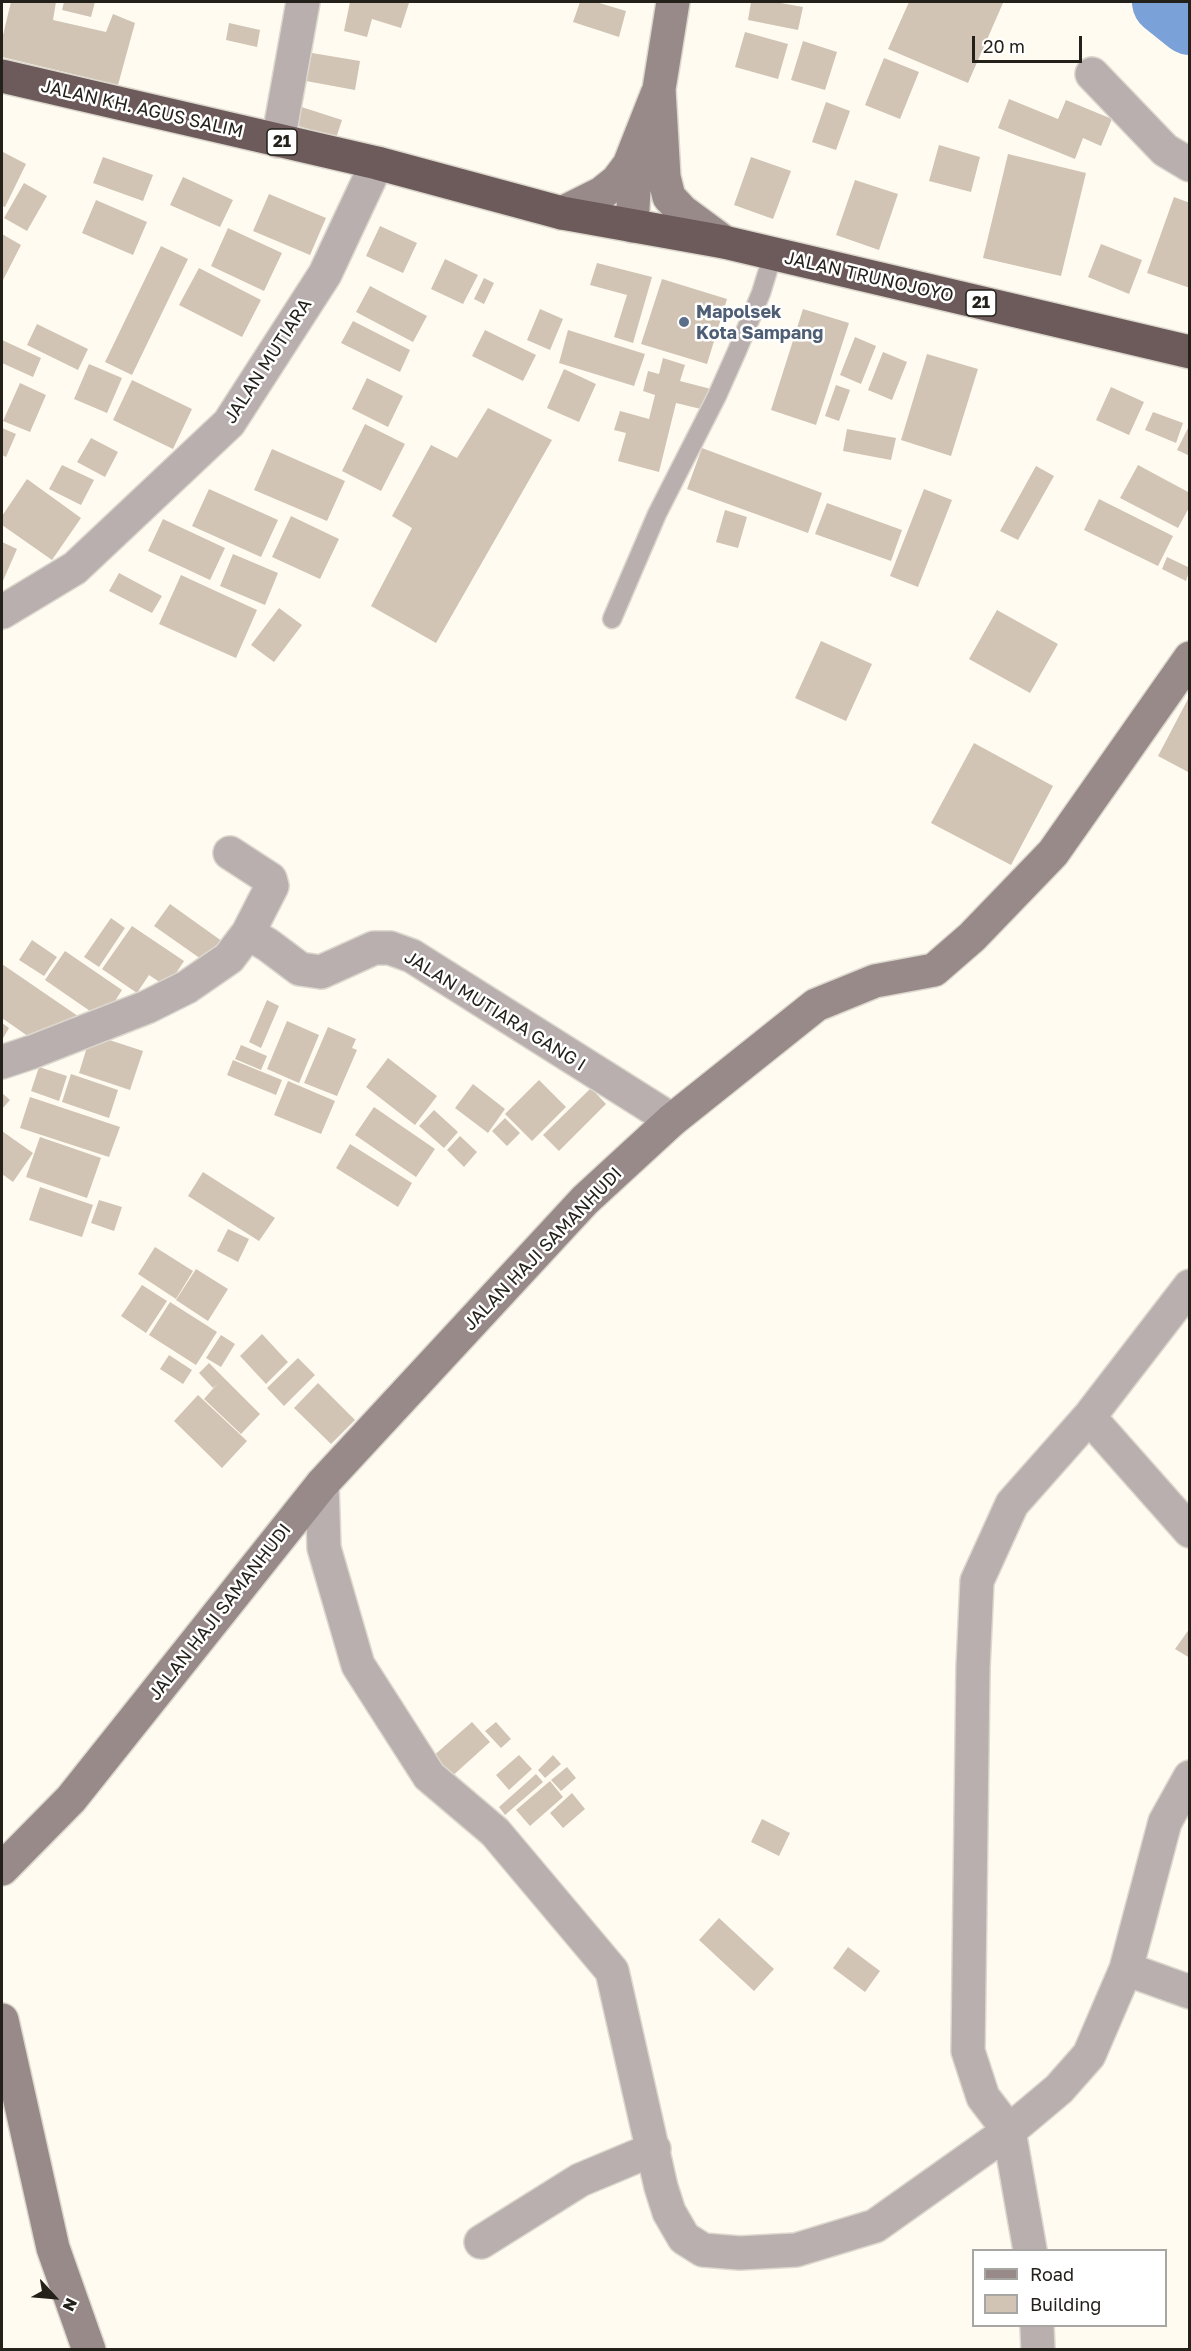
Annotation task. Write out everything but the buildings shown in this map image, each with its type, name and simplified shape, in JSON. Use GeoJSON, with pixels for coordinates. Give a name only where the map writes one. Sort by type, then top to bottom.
{"type":"FeatureCollection","features":[{"type":"Feature","properties":{"kind":"highway","name":"JALAN KH. AGUS SALIM"},"geometry":{"type":"LineString","coordinates":[[2,76],[377,164],[562,213]]}},
{"type":"Feature","properties":{"kind":"highway","name":"21"},"geometry":{"type":"LineString","coordinates":[[562,213],[724,242]]}},
{"type":"Feature","properties":{"kind":"highway","name":"JALAN TRUNOJOYO"},"geometry":{"type":"LineString","coordinates":[[724,242],[1190,352]]}},
{"type":"Feature","properties":{"kind":"street"},"geometry":{"type":"LineString","coordinates":[[278,141],[303,2]]}},
{"type":"Feature","properties":{"kind":"street"},"geometry":{"type":"LineString","coordinates":[[632,226],[650,147],[673,2]]}},
{"type":"Feature","properties":{"kind":"street"},"geometry":{"type":"LineString","coordinates":[[1092,74],[1165,150],[1190,165]]}},
{"type":"Feature","properties":{"kind":"street"},"geometry":{"type":"LineString","coordinates":[[562,213],[602,193],[650,147]]}},
{"type":"Feature","properties":{"kind":"street"},"geometry":{"type":"LineString","coordinates":[[650,147],[664,177],[669,196],[682,211],[724,242]]}},
{"type":"Feature","properties":{"kind":"street","name":"JALAN MUTIARA"},"geometry":{"type":"LineString","coordinates":[[2,612],[75,568],[229,423],[324,274],[377,164]]}},
{"type":"Feature","properties":{"kind":"street","name":"JALAN HAJI SAMANHUDI"},"geometry":{"type":"LineString","coordinates":[[2,1869],[71,1799],[322,1484],[585,1200],[672,1120],[816,1005],[875,981],[934,970],[972,937],[1053,853],[1190,658]]}},
{"type":"Feature","properties":{"kind":"street"},"geometry":{"type":"LineString","coordinates":[[2,1062],[147,1007],[187,987],[229,958],[248,933],[272,882],[230,853]]}},
{"type":"Feature","properties":{"kind":"street","name":"JALAN MUTIARA GANG I"},"geometry":{"type":"LineString","coordinates":[[248,933],[300,969],[321,972],[374,948],[390,948],[412,956],[672,1120]]}},
{"type":"Feature","properties":{"kind":"street"},"geometry":{"type":"LineString","coordinates":[[1030,2249],[1009,2131],[983,2097],[968,2051],[973,1668],[977,1581],[1012,1504],[1089,1417],[1190,1286]]}},
{"type":"Feature","properties":{"kind":"street"},"geometry":{"type":"LineString","coordinates":[[1089,1417],[1190,1531]]}},
{"type":"Feature","properties":{"kind":"street"},"geometry":{"type":"LineString","coordinates":[[322,1484],[324,1548],[358,1665],[429,1776],[495,1832],[612,1971],[661,2187],[669,2212],[684,2238],[703,2250],[740,2253],[796,2250],[875,2226],[1009,2131],[1059,2089],[1089,2055],[1126,1969],[1166,1822],[1190,1777]]}},
{"type":"Feature","properties":{"kind":"street"},"geometry":{"type":"LineString","coordinates":[[1126,1969],[1190,1992]]}},
{"type":"Feature","properties":{"kind":"street"},"geometry":{"type":"LineString","coordinates":[[4,2037],[53,2248],[89,2349]]}},
{"type":"Feature","properties":{"kind":"street"},"geometry":{"type":"LineString","coordinates":[[481,2242],[580,2180],[654,2149]]}},
{"type":"Feature","properties":{"kind":"street"},"geometry":{"type":"LineString","coordinates":[[1036,2327],[1038,2349]]}},
{"type":"Feature","properties":{"kind":"lane"},"geometry":{"type":"LineString","coordinates":[[612,619],[657,514],[729,369],[761,293],[773,254]]}},
{"type":"Feature","properties":{"kind":"waterway"},"geometry":{"type":"LineString","coordinates":[[1165,2],[1190,22]]}},
{"type":"Feature","properties":{"kind":"place","name":"Mapolsek Kota Sampang"},"geometry":{"type":"Point","coordinates":[684,322]}}]}
